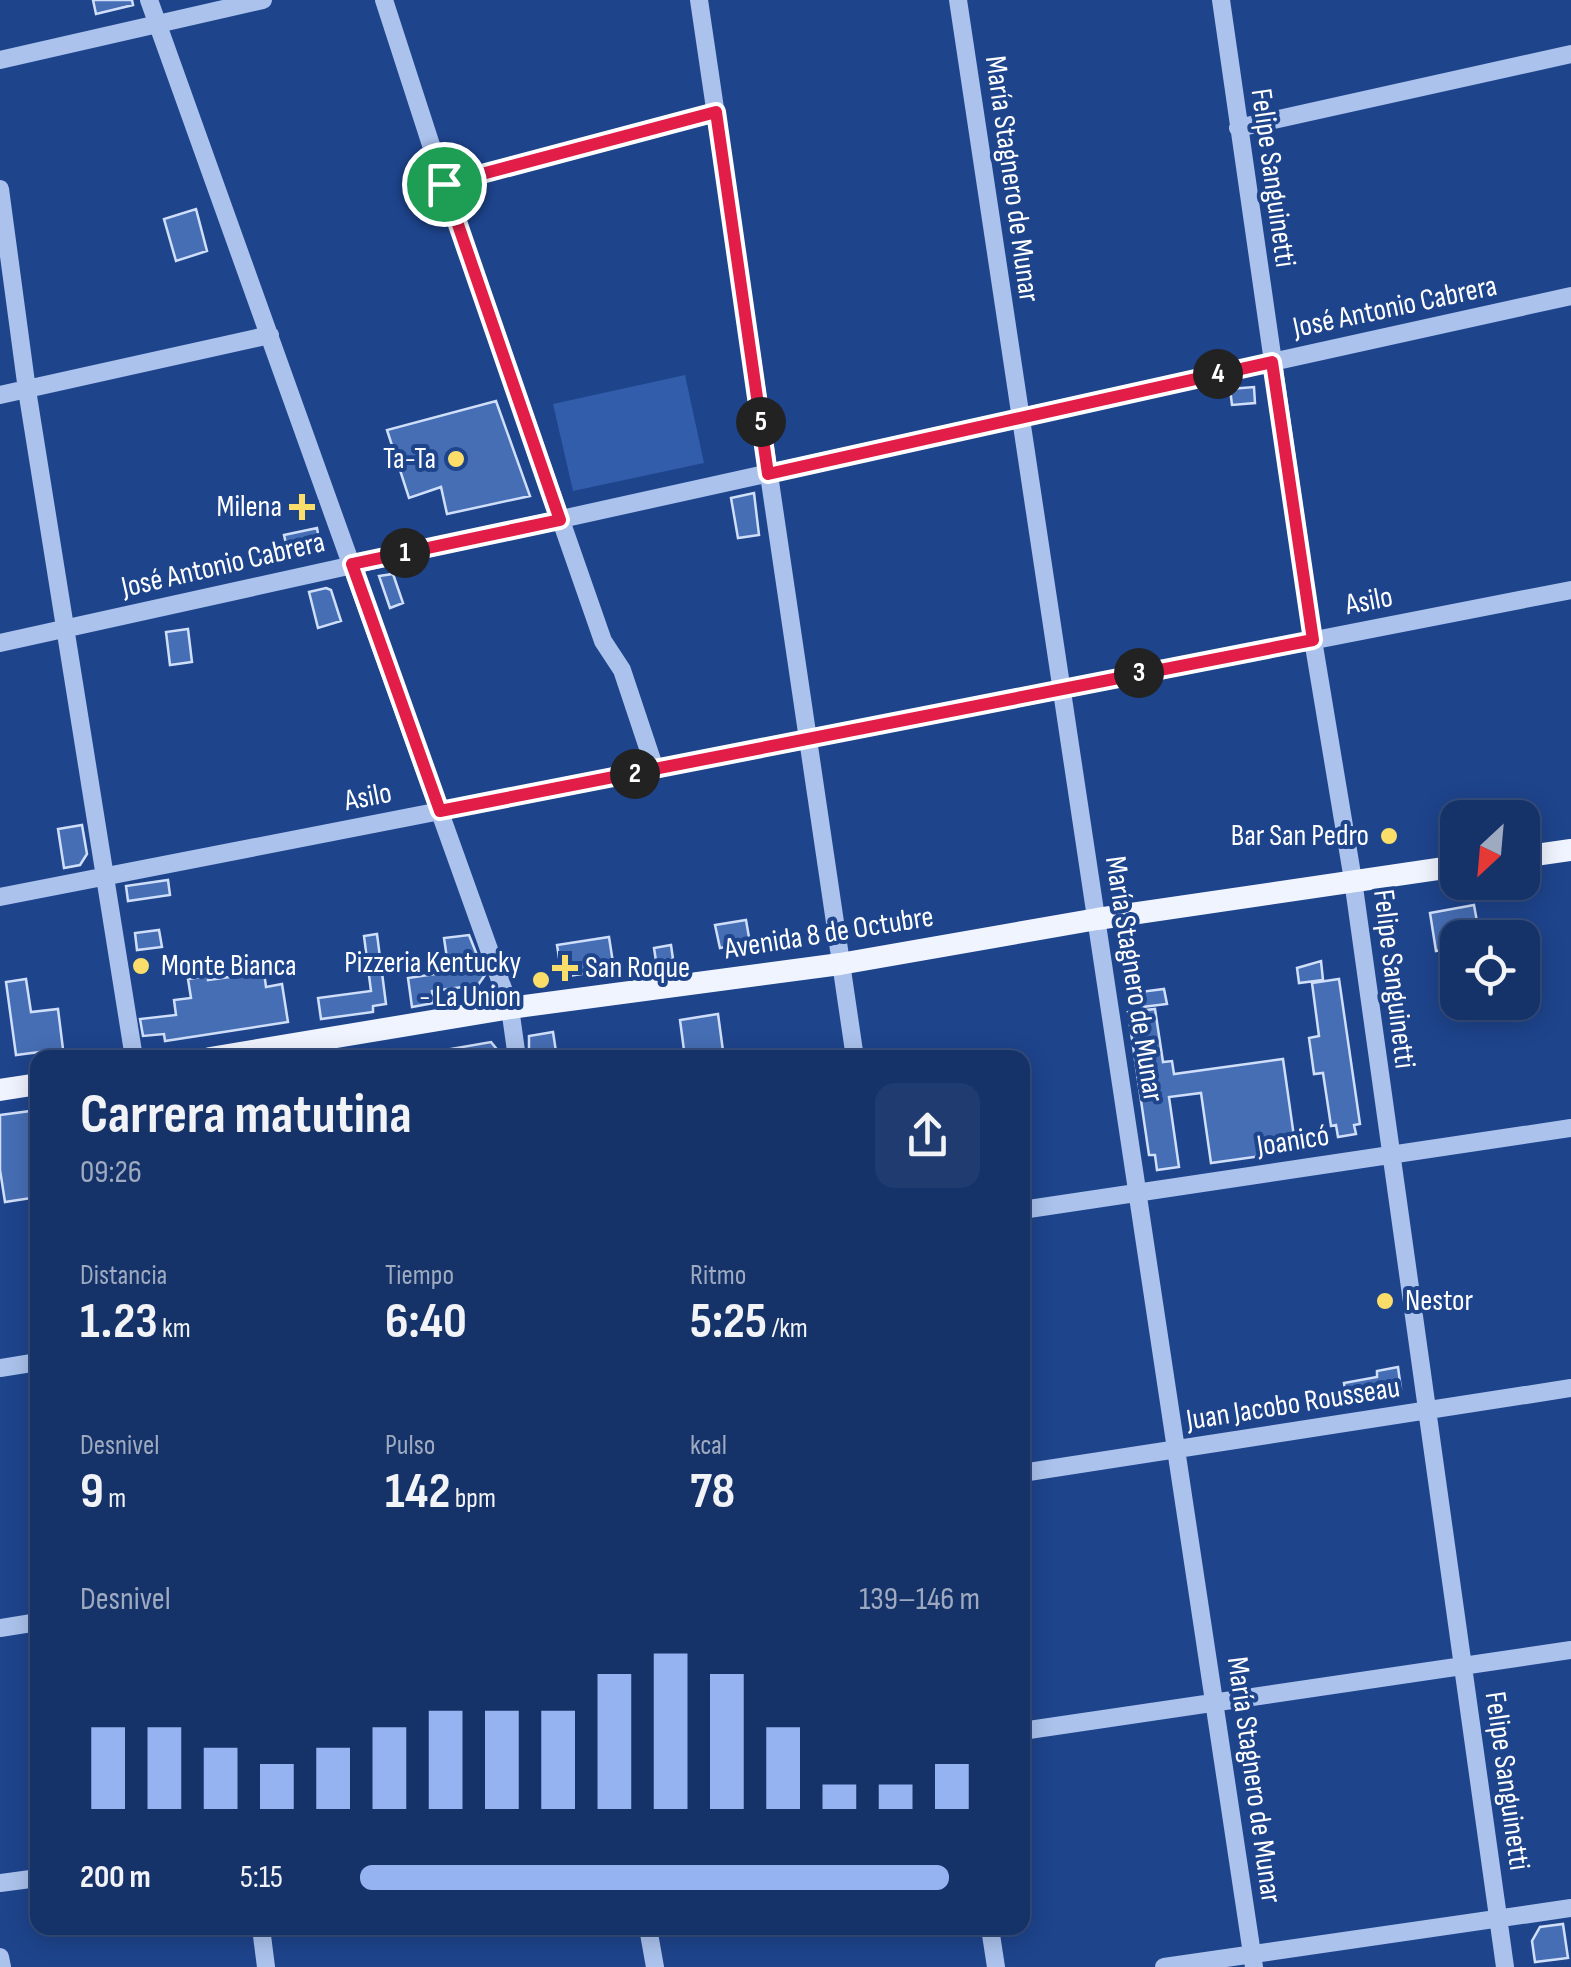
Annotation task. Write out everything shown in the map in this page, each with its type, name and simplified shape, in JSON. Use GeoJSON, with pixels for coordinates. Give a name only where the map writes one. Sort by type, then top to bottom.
{"type":"FeatureCollection","features":[{"type":"Feature","properties":{"kind":"main road"},"geometry":{"type":"LineString","coordinates":[[1540,854],[1571,850]]}},
{"type":"Feature","properties":{"kind":"main road","name":"Avenida 8 de Octubre"},"geometry":{"type":"LineString","coordinates":[[258,1050],[510,1008],[840,964],[1097,918],[1440,868]]}},
{"type":"Feature","properties":{"kind":"main road"},"geometry":{"type":"LineString","coordinates":[[0,1090],[30,1085]]}},
{"type":"Feature","properties":{"kind":"street"},"geometry":{"type":"LineString","coordinates":[[149,0],[510,1008],[516,1050]]}},
{"type":"Feature","properties":{"kind":"street"},"geometry":{"type":"LineString","coordinates":[[0,60],[263,0]]}},
{"type":"Feature","properties":{"kind":"street"},"geometry":{"type":"LineString","coordinates":[[384,0],[560,520],[603,641],[622,670],[655,769]]}},
{"type":"Feature","properties":{"kind":"street"},"geometry":{"type":"LineString","coordinates":[[700,0],[855,1050]]}},
{"type":"Feature","properties":{"kind":"street","name":"María Stagnero de Munar"},"geometry":{"type":"LineString","coordinates":[[958,0],[1252,1960]]}},
{"type":"Feature","properties":{"kind":"street","name":"Felipe Sanguinetti"},"geometry":{"type":"LineString","coordinates":[[1221,0],[1313,640],[1353,880],[1504,1967]]}},
{"type":"Feature","properties":{"kind":"street"},"geometry":{"type":"LineString","coordinates":[[1238,128],[1571,54]]}},
{"type":"Feature","properties":{"kind":"street"},"geometry":{"type":"LineString","coordinates":[[0,190],[27,390],[133,1050]]}},
{"type":"Feature","properties":{"kind":"street","name":"José Antonio Cabrera"},"geometry":{"type":"LineString","coordinates":[[0,643],[1571,296]]}},
{"type":"Feature","properties":{"kind":"street"},"geometry":{"type":"LineString","coordinates":[[0,395],[270,335]]}},
{"type":"Feature","properties":{"kind":"street","name":"Asilo"},"geometry":{"type":"LineString","coordinates":[[0,896],[1571,590]]}},
{"type":"Feature","properties":{"kind":"street","name":"Joanicó"},"geometry":{"type":"LineString","coordinates":[[1030,1209],[1571,1128]]}},
{"type":"Feature","properties":{"kind":"street"},"geometry":{"type":"LineString","coordinates":[[0,1368],[30,1363]]}},
{"type":"Feature","properties":{"kind":"street","name":"Juan Jacobo Rousseau"},"geometry":{"type":"LineString","coordinates":[[1030,1472],[1571,1388]]}},
{"type":"Feature","properties":{"kind":"street"},"geometry":{"type":"LineString","coordinates":[[0,1628],[30,1623]]}},
{"type":"Feature","properties":{"kind":"street"},"geometry":{"type":"LineString","coordinates":[[1030,1730],[1571,1650]]}},
{"type":"Feature","properties":{"kind":"street"},"geometry":{"type":"LineString","coordinates":[[0,1883],[30,1879]]}},
{"type":"Feature","properties":{"kind":"street"},"geometry":{"type":"LineString","coordinates":[[1164,1967],[1252,1960],[1571,1908]]}},
{"type":"Feature","properties":{"kind":"street"},"geometry":{"type":"LineString","coordinates":[[262,1935],[266,1967]]}},
{"type":"Feature","properties":{"kind":"street"},"geometry":{"type":"LineString","coordinates":[[649,1935],[654,1967]]}},
{"type":"Feature","properties":{"kind":"street"},"geometry":{"type":"LineString","coordinates":[[991,1935],[996,1967]]}},
{"type":"Feature","properties":{"kind":"street"},"geometry":{"type":"LineString","coordinates":[[0,1957],[2,1967]]}},
{"type":"Feature","properties":{"kind":"path"},"geometry":{"type":"LineString","coordinates":[[444,184],[716,112]]}},
{"type":"Feature","properties":{"kind":"shaded area"},"geometry":{"type":"Polygon","coordinates":[[[685,375],[704,463],[573,491],[553,404],[685,375]]]}},
{"type":"Feature","properties":{"kind":"building"},"geometry":{"type":"Polygon","coordinates":[[[93,0],[132,0],[133,5],[96,14],[93,0]]]}},
{"type":"Feature","properties":{"kind":"building"},"geometry":{"type":"Polygon","coordinates":[[[196,209],[207,251],[176,261],[164,219],[196,209]]]}},
{"type":"Feature","properties":{"kind":"building"},"geometry":{"type":"Polygon","coordinates":[[[1254,387],[1255,403],[1232,405],[1230,389],[1254,387]]]}},
{"type":"Feature","properties":{"kind":"building","name":"Ta-Ta"},"geometry":{"type":"Polygon","coordinates":[[[496,401],[530,496],[447,514],[441,487],[409,498],[387,430],[496,401]]]}},
{"type":"Feature","properties":{"kind":"building"},"geometry":{"type":"Polygon","coordinates":[[[754,493],[759,535],[738,538],[731,498],[754,493]]]}},
{"type":"Feature","properties":{"kind":"building"},"geometry":{"type":"Polygon","coordinates":[[[317,528],[321,551],[289,557],[284,535],[317,528]]]}},
{"type":"Feature","properties":{"kind":"building"},"geometry":{"type":"Polygon","coordinates":[[[393,574],[403,603],[390,608],[379,576],[393,574]]]}},
{"type":"Feature","properties":{"kind":"building"},"geometry":{"type":"Polygon","coordinates":[[[331,590],[341,621],[318,628],[309,592],[331,590]]]}},
{"type":"Feature","properties":{"kind":"building"},"geometry":{"type":"Polygon","coordinates":[[[188,629],[192,662],[170,665],[166,632],[188,629]]]}},
{"type":"Feature","properties":{"kind":"building"},"geometry":{"type":"Polygon","coordinates":[[[82,825],[87,854],[80,865],[64,868],[58,829],[82,825]]]}},
{"type":"Feature","properties":{"kind":"building"},"geometry":{"type":"Polygon","coordinates":[[[168,880],[170,895],[128,901],[126,886],[168,880]]]}},
{"type":"Feature","properties":{"kind":"building"},"geometry":{"type":"Polygon","coordinates":[[[1474,905],[1477,920],[1440,920],[1440,950],[1436,951],[1430,913],[1474,905]]]}},
{"type":"Feature","properties":{"kind":"building"},"geometry":{"type":"Polygon","coordinates":[[[746,920],[750,943],[720,948],[715,925],[746,920]]]}},
{"type":"Feature","properties":{"kind":"building"},"geometry":{"type":"Polygon","coordinates":[[[159,930],[162,947],[137,950],[135,933],[159,930]]]}},
{"type":"Feature","properties":{"kind":"building"},"geometry":{"type":"Polygon","coordinates":[[[377,934],[386,1004],[373,1006],[373,1012],[321,1019],[318,998],[371,991],[364,936],[377,934]]]}},
{"type":"Feature","properties":{"kind":"building"},"geometry":{"type":"Polygon","coordinates":[[[469,935],[485,975],[478,985],[432,991],[434,1003],[412,1007],[408,978],[449,972],[444,938],[469,935]]]}},
{"type":"Feature","properties":{"kind":"building"},"geometry":{"type":"Polygon","coordinates":[[[609,937],[614,969],[562,977],[557,945],[609,937]]]}},
{"type":"Feature","properties":{"kind":"building"},"geometry":{"type":"Polygon","coordinates":[[[671,945],[673,959],[656,961],[654,948],[671,945]]]}},
{"type":"Feature","properties":{"kind":"building"},"geometry":{"type":"Polygon","coordinates":[[[1321,961],[1323,980],[1299,983],[1297,968],[1321,961]]]}},
{"type":"Feature","properties":{"kind":"building"},"geometry":{"type":"Polygon","coordinates":[[[264,972],[266,987],[282,984],[288,1022],[165,1041],[164,1034],[143,1036],[140,1019],[176,1015],[174,1000],[191,998],[188,979],[264,972]]]}},
{"type":"Feature","properties":{"kind":"building"},"geometry":{"type":"Polygon","coordinates":[[[26,979],[31,1012],[58,1009],[63,1049],[30,1050],[30,1053],[16,1055],[6,982],[26,979]]]}},
{"type":"Feature","properties":{"kind":"building"},"geometry":{"type":"Polygon","coordinates":[[[1339,979],[1360,1124],[1354,1125],[1356,1134],[1338,1137],[1336,1125],[1331,1126],[1323,1073],[1314,1074],[1309,1038],[1319,1036],[1312,983],[1339,979]]]}},
{"type":"Feature","properties":{"kind":"building"},"geometry":{"type":"Polygon","coordinates":[[[1164,989],[1167,1004],[1142,1007],[1140,992],[1164,989]]]}},
{"type":"Feature","properties":{"kind":"building"},"geometry":{"type":"Polygon","coordinates":[[[1155,1009],[1163,1062],[1172,1061],[1174,1074],[1283,1059],[1296,1151],[1211,1163],[1201,1093],[1169,1097],[1179,1167],[1157,1170],[1155,1155],[1149,1155],[1128,1012],[1155,1009]]]}},
{"type":"Feature","properties":{"kind":"building"},"geometry":{"type":"Polygon","coordinates":[[[718,1014],[723,1050],[684,1050],[680,1020],[718,1014]]]}},
{"type":"Feature","properties":{"kind":"building"},"geometry":{"type":"Polygon","coordinates":[[[553,1032],[556,1050],[529,1050],[529,1036],[553,1032]]]}},
{"type":"Feature","properties":{"kind":"building"},"geometry":{"type":"Polygon","coordinates":[[[491,1042],[498,1050],[445,1050],[491,1042]]]}},
{"type":"Feature","properties":{"kind":"building"},"geometry":{"type":"Polygon","coordinates":[[[30,1111],[30,1198],[5,1202],[0,1170],[0,1115],[30,1111]]]}},
{"type":"Feature","properties":{"kind":"building"},"geometry":{"type":"Polygon","coordinates":[[[1398,1367],[1401,1389],[1396,1397],[1347,1402],[1344,1383],[1377,1377],[1377,1371],[1398,1367]]]}},
{"type":"Feature","properties":{"kind":"building"},"geometry":{"type":"Polygon","coordinates":[[[1563,1924],[1568,1958],[1535,1962],[1532,1941],[1540,1927],[1563,1924]]]}},
{"type":"Feature","properties":{"kind":"place","name":"Ta-Ta"},"geometry":{"type":"Point","coordinates":[456,459]}},
{"type":"Feature","properties":{"kind":"place","name":"Milena"},"geometry":{"type":"Point","coordinates":[302,507]}},
{"type":"Feature","properties":{"kind":"place","name":"Bar San Pedro"},"geometry":{"type":"Point","coordinates":[1389,836]}},
{"type":"Feature","properties":{"kind":"place","name":"Monte Bianca"},"geometry":{"type":"Point","coordinates":[141,966]}},
{"type":"Feature","properties":{"kind":"place","name":"San Roque"},"geometry":{"type":"Point","coordinates":[565,968]}},
{"type":"Feature","properties":{"kind":"place","name":"Pizzeria Kentucky - La Union"},"geometry":{"type":"Point","coordinates":[541,980]}},
{"type":"Feature","properties":{"kind":"place","name":"Nestor"},"geometry":{"type":"Point","coordinates":[1385,1301]}},
{"type":"Feature","properties":{"kind":"route"},"geometry":{"type":"LineString","coordinates":[[716,112],[768,474],[1272,362],[1313,640],[440,811],[352,564],[560,520],[444,184],[716,112]]}}]}
